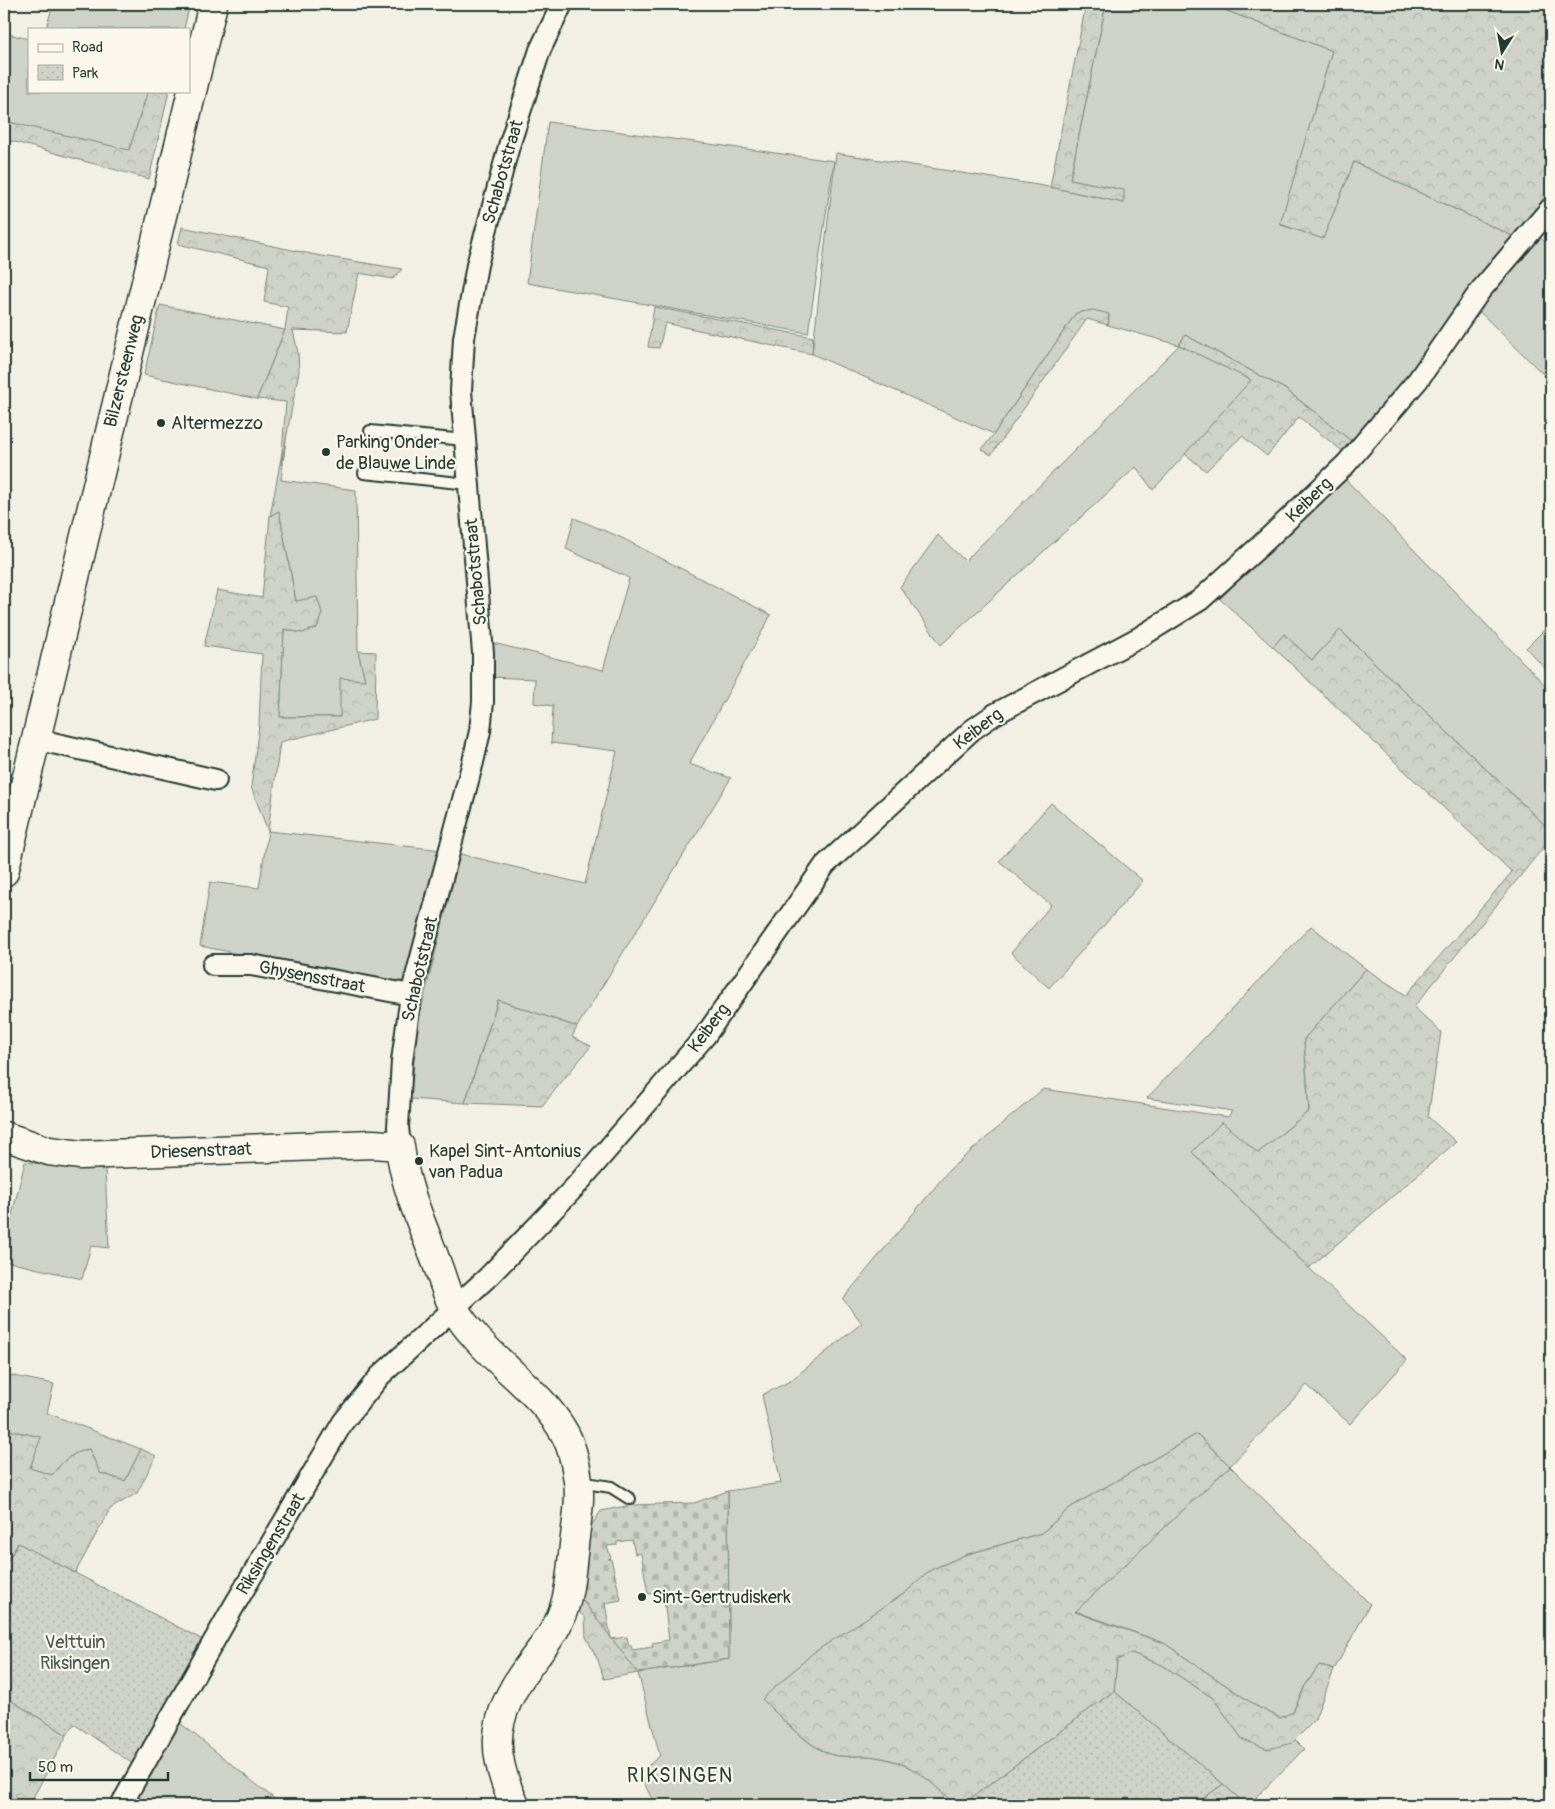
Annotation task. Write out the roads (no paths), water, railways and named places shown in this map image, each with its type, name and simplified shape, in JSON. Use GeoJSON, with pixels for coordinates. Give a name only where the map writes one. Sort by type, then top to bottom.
{"type":"FeatureCollection","features":[{"type":"Feature","properties":{"kind":"street","name":"Bilzersteenweg"},"geometry":{"type":"LineString","coordinates":[[4,872],[213,4]]}},
{"type":"Feature","properties":{"kind":"street","name":"Schabotstraat"},"geometry":{"type":"LineString","coordinates":[[400,1146],[398,1127],[402,1061],[411,995],[480,731],[483,702],[482,653],[461,391],[464,338],[477,265],[509,146],[540,50],[562,4]]}},
{"type":"Feature","properties":{"kind":"street","name":"Keiberg"},"geometry":{"type":"LineString","coordinates":[[454,1309],[488,1277],[574,1187],[699,1043],[825,865],[972,730],[995,714],[1140,638],[1200,600],[1254,552],[1346,464],[1418,380],[1480,291],[1551,208]]}},
{"type":"Feature","properties":{"kind":"street"},"geometry":{"type":"LineString","coordinates":[[35,739],[216,780]]}},
{"type":"Feature","properties":{"kind":"street","name":"Ghysensstraat"},"geometry":{"type":"LineString","coordinates":[[213,965],[251,965],[411,995]]}},
{"type":"Feature","properties":{"kind":"street","name":"Driesenstraat"},"geometry":{"type":"LineString","coordinates":[[4,1136],[49,1151],[81,1155],[373,1144],[400,1146]]}},
{"type":"Feature","properties":{"kind":"street"},"geometry":{"type":"LineString","coordinates":[[400,1146],[412,1196],[454,1309],[473,1335],[553,1416],[565,1434],[572,1452],[578,1482],[578,1513],[568,1594],[564,1610],[544,1646],[515,1687],[505,1706],[498,1728],[499,1763],[504,1783],[515,1805]]}},
{"type":"Feature","properties":{"kind":"street","name":"Riksingenstraat"},"geometry":{"type":"LineString","coordinates":[[121,1805],[231,1611],[343,1422],[380,1376],[454,1309]]}},
{"type":"Feature","properties":{"kind":"lane"},"geometry":{"type":"LineString","coordinates":[[370,431],[465,440]]}},
{"type":"Feature","properties":{"kind":"lane"},"geometry":{"type":"LineString","coordinates":[[364,473],[469,484]]}},
{"type":"Feature","properties":{"kind":"lane"},"geometry":{"type":"LineString","coordinates":[[578,1482],[611,1487],[630,1499]]}},
{"type":"Feature","properties":{"kind":"place","name":"Altermezzo"},"geometry":{"type":"Point","coordinates":[161,423]}},
{"type":"Feature","properties":{"kind":"place","name":"Parking Onder de Blauwe Linde"},"geometry":{"type":"Point","coordinates":[326,452]}},
{"type":"Feature","properties":{"kind":"place","name":"Kapel Sint-Antonius van Padua"},"geometry":{"type":"Point","coordinates":[419,1161]}},
{"type":"Feature","properties":{"kind":"place","name":"Sint-Gertrudiskerk"},"geometry":{"type":"Point","coordinates":[642,1597]}},
{"type":"Feature","properties":{"kind":"district","name":"RIKSINGEN"},"geometry":{"type":"Point","coordinates":[680,1775]}},
{"type":"Feature","properties":{"kind":"park label","name":"Velttuin Riksingen"},"geometry":{"type":"Point","coordinates":[75,1652]}}]}
